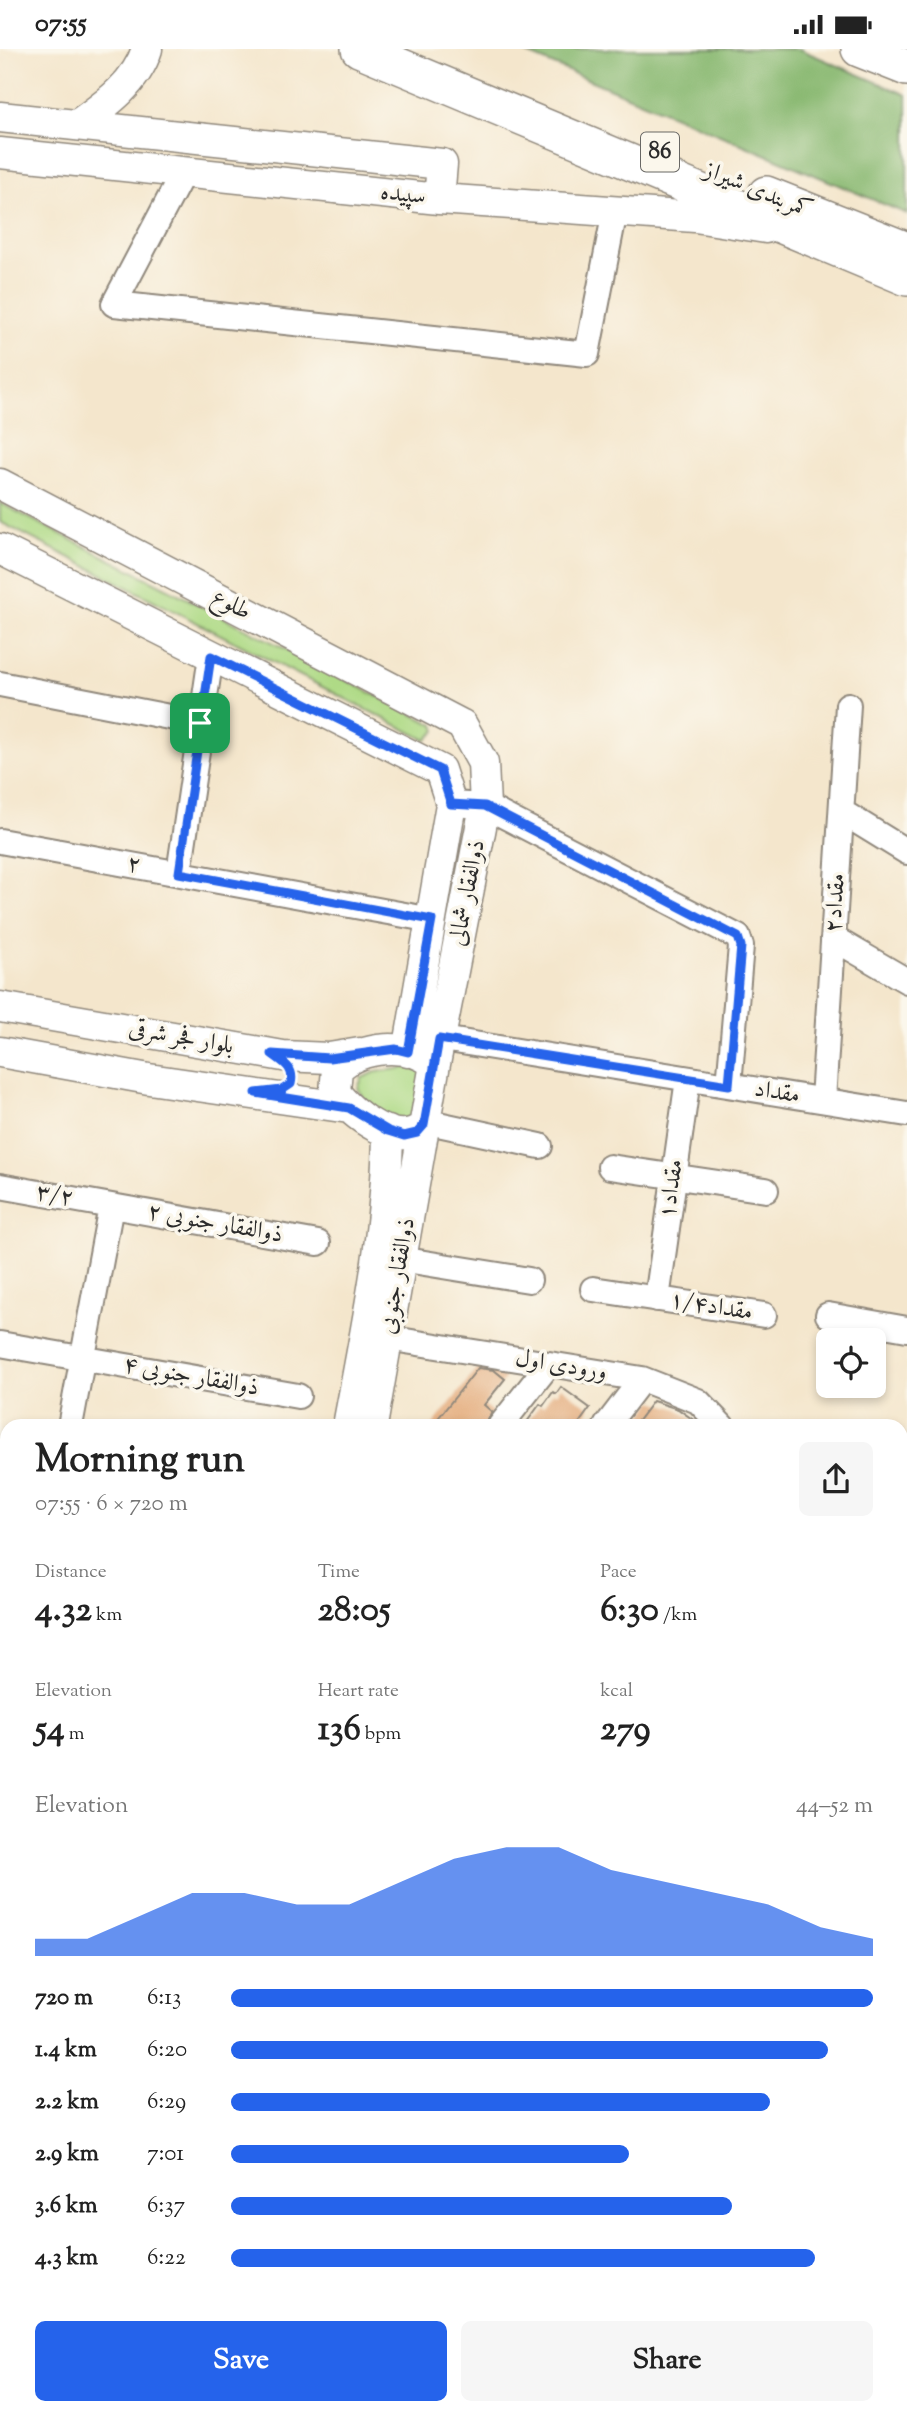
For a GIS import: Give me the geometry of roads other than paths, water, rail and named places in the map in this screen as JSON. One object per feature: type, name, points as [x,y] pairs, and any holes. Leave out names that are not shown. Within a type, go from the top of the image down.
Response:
[{"type":"highway","points":[[359,49],[907,278]]},
{"type":"highway","name":"کمربندی شیراز","points":[[416,49],[510,93],[907,250]]},
{"type":"highway","points":[[859,49],[907,68]]},
{"type":"main road","points":[[77,125],[116,97],[143,62],[146,49]]},
{"type":"main road","name":"سپیده","points":[[0,117],[442,164],[439,199]]},
{"type":"main road","name":"سپیده","points":[[0,153],[439,199],[615,211],[747,224],[806,236]]},
{"type":"main road","name":"طلوع","points":[[0,484],[462,725]]},
{"type":"main road","points":[[0,549],[440,770],[462,725]]},
{"type":"main road","name":"ذوالفقار شمالی","points":[[423,1047],[485,806],[482,763],[462,725]]},
{"type":"main road","name":"ذوالفقار شمالی","points":[[423,1047],[432,920],[451,804],[440,770]]},
{"type":"main road","name":"بلوار فجر شرقی","points":[[0,1006],[272,1054],[329,1058],[423,1047]]},
{"type":"main road","name":"ذوالفقار جنوبی","points":[[350,1419],[424,1123],[423,1047]]},
{"type":"main road","name":"بلوار فجر شرقی","points":[[0,1052],[149,1079],[349,1108]]},
{"type":"main road","points":[[363,1052],[337,1069],[335,1092],[349,1108],[388,1131],[404,1136],[417,1133],[424,1123]]},
{"type":"main road","points":[[256,1093],[282,1090],[291,1084],[293,1075],[288,1065],[272,1054]]},
{"type":"main road","points":[[388,1131],[388,1264]]},
{"type":"main road","name":"ذوالفقار جنوبی","points":[[373,1419],[387,1338],[388,1264]]},
{"type":"street","points":[[184,171],[114,304],[587,354],[615,211]]},
{"type":"street","points":[[179,873],[211,656]]},
{"type":"street","points":[[0,684],[200,723]]},
{"type":"street","name":"مقداد۲","points":[[823,1100],[848,705]]},
{"type":"street","points":[[451,804],[485,806],[738,937],[741,946],[729,1085]]},
{"type":"street","points":[[842,812],[907,852]]},
{"type":"street","name":"۲","points":[[0,841],[432,920]]},
{"type":"street","points":[[834,938],[907,981]]},
{"type":"street","name":"مقداد","points":[[423,1047],[688,1079],[907,1114]]},
{"type":"street","name":"مقداد۱","points":[[657,1299],[688,1079]]},
{"type":"street","points":[[424,1123],[540,1146]]},
{"type":"street","points":[[610,1167],[766,1190]]},
{"type":"street","name":"۳/۲","points":[[0,1187],[111,1206]]},
{"type":"street","points":[[71,1419],[111,1206]]},
{"type":"street","name":"۲ ذوالفقار جنوبی","points":[[111,1206],[318,1243]]},
{"type":"street","points":[[388,1264],[529,1280]]},
{"type":"street","name":"مقداد۱/۴","points":[[593,1289],[764,1315]]},
{"type":"street","points":[[828,1315],[907,1329]]},
{"type":"street","name":"ورودی اول","points":[[387,1338],[642,1379],[698,1401],[714,1419]]},
{"type":"street","name":"۴ ذوالفقار جنوبی","points":[[0,1344],[298,1396]]},
{"type":"street","points":[[506,1419],[549,1364]]},
{"type":"street","points":[[611,1419],[642,1379]]}]
